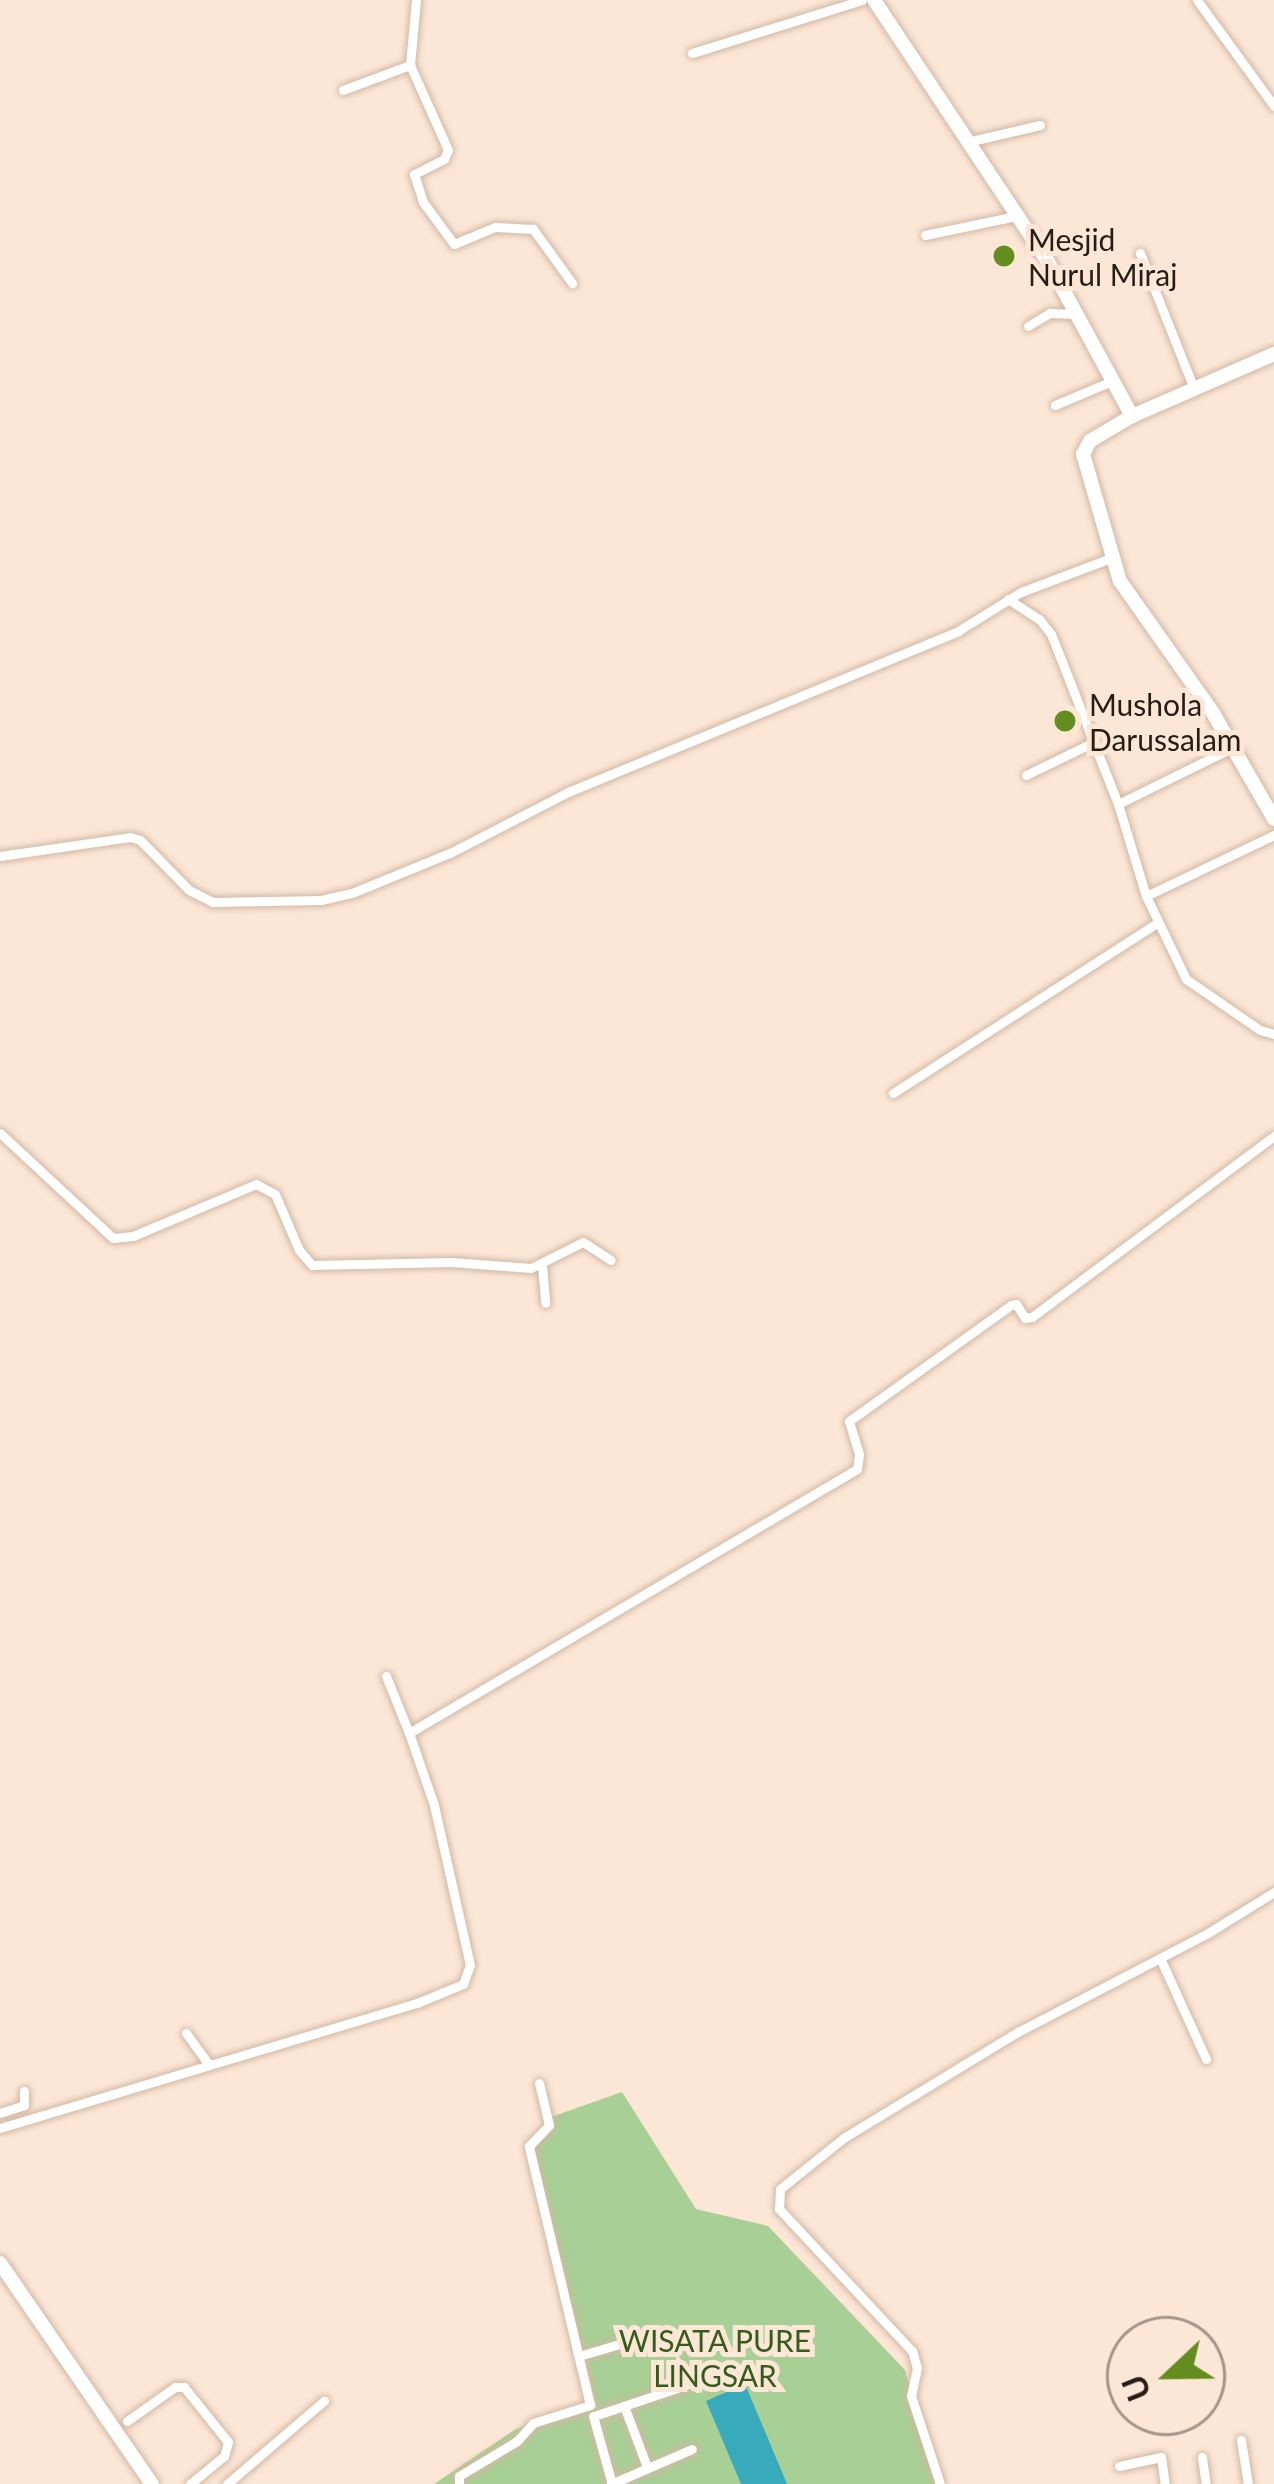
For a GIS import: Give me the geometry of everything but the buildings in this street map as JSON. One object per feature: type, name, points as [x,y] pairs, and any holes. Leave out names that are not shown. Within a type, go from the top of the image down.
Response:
[{"type":"street","points":[[416,0],[410,65],[448,150],[413,179],[442,235],[454,244],[496,227],[533,229],[572,283]]},
{"type":"street","points":[[692,53],[862,0]]},
{"type":"street","points":[[874,0],[1016,216],[1132,416]]},
{"type":"street","points":[[1197,0],[1274,106]]},
{"type":"street","points":[[343,90],[410,65]]},
{"type":"street","points":[[967,142],[1040,125]]},
{"type":"street","points":[[925,235],[1016,216]]},
{"type":"street","points":[[1140,253],[1194,389]]},
{"type":"street","points":[[1028,326],[1050,313],[1076,314]]},
{"type":"street","points":[[1274,354],[1132,416],[1090,441],[1083,454],[1111,558],[1124,587],[1234,747],[1274,819]]},
{"type":"street","points":[[1055,405],[1112,381]]},
{"type":"street","points":[[0,856],[130,837],[140,840],[189,890],[213,902],[321,900],[352,893],[452,852],[568,792],[958,632],[1008,599],[1111,558]]},
{"type":"street","points":[[1008,599],[1047,627],[1118,804],[1146,896],[1192,986],[1260,1030],[1274,1033]]},
{"type":"street","points":[[1026,775],[1092,743]]},
{"type":"street","points":[[1118,804],[1234,747]]},
{"type":"street","points":[[1146,896],[1274,835]]},
{"type":"street","points":[[893,1094],[1157,923]]},
{"type":"street","points":[[0,1133],[113,1238],[133,1236],[256,1184],[275,1194],[299,1250],[312,1265],[542,1265],[584,1242],[611,1260]]},
{"type":"street","points":[[409,1733],[857,1469],[860,1459],[849,1421],[1011,1305],[1016,1304],[1024,1318],[1032,1317],[1274,1136]]},
{"type":"street","points":[[542,1265],[545,1303]]},
{"type":"street","points":[[0,2128],[418,2003],[456,1988],[470,1975],[434,1805],[386,1676]]},
{"type":"street","points":[[940,2484],[911,2390],[916,2374],[912,2351],[779,2209],[780,2189],[844,2137],[1018,2032],[1274,1892]]},
{"type":"street","points":[[1160,1958],[1206,2059]]},
{"type":"street","points":[[186,2033],[208,2063]]},
{"type":"street","points":[[539,2083],[549,2125],[529,2146],[612,2484],[692,2449]]},
{"type":"street","points":[[0,2114],[24,2104],[24,2091]]},
{"type":"street","points":[[0,2263],[152,2484]]},
{"type":"street","points":[[579,2356],[656,2332]]},
{"type":"street","points":[[459,2484],[459,2476],[517,2441],[535,2422],[624,2406],[686,2385]]},
{"type":"street","points":[[127,2421],[175,2387],[184,2386],[228,2442],[224,2456],[190,2484]]},
{"type":"street","points":[[227,2484],[325,2402]]},
{"type":"street","points":[[624,2406],[647,2467]]},
{"type":"street","points":[[1241,2440],[1248,2484]]},
{"type":"street","points":[[1202,2456],[1206,2484]]},
{"type":"street","points":[[1120,2466],[1161,2457],[1165,2484]]},
{"type":"green space","name":"WISATA PURE LINGSAR","points":[[622,2092],[696,2209],[768,2226],[905,2370],[938,2484],[434,2484],[516,2429],[597,2408],[533,2152],[551,2117]]},
{"type":"water","points":[[745,2384],[787,2484],[741,2484],[706,2401]]},
{"type":"place","name":"Mesjid Nurul Miraj","points":[[1004,256]]},
{"type":"place","name":"Mushola Darussalam","points":[[1065,721]]}]
